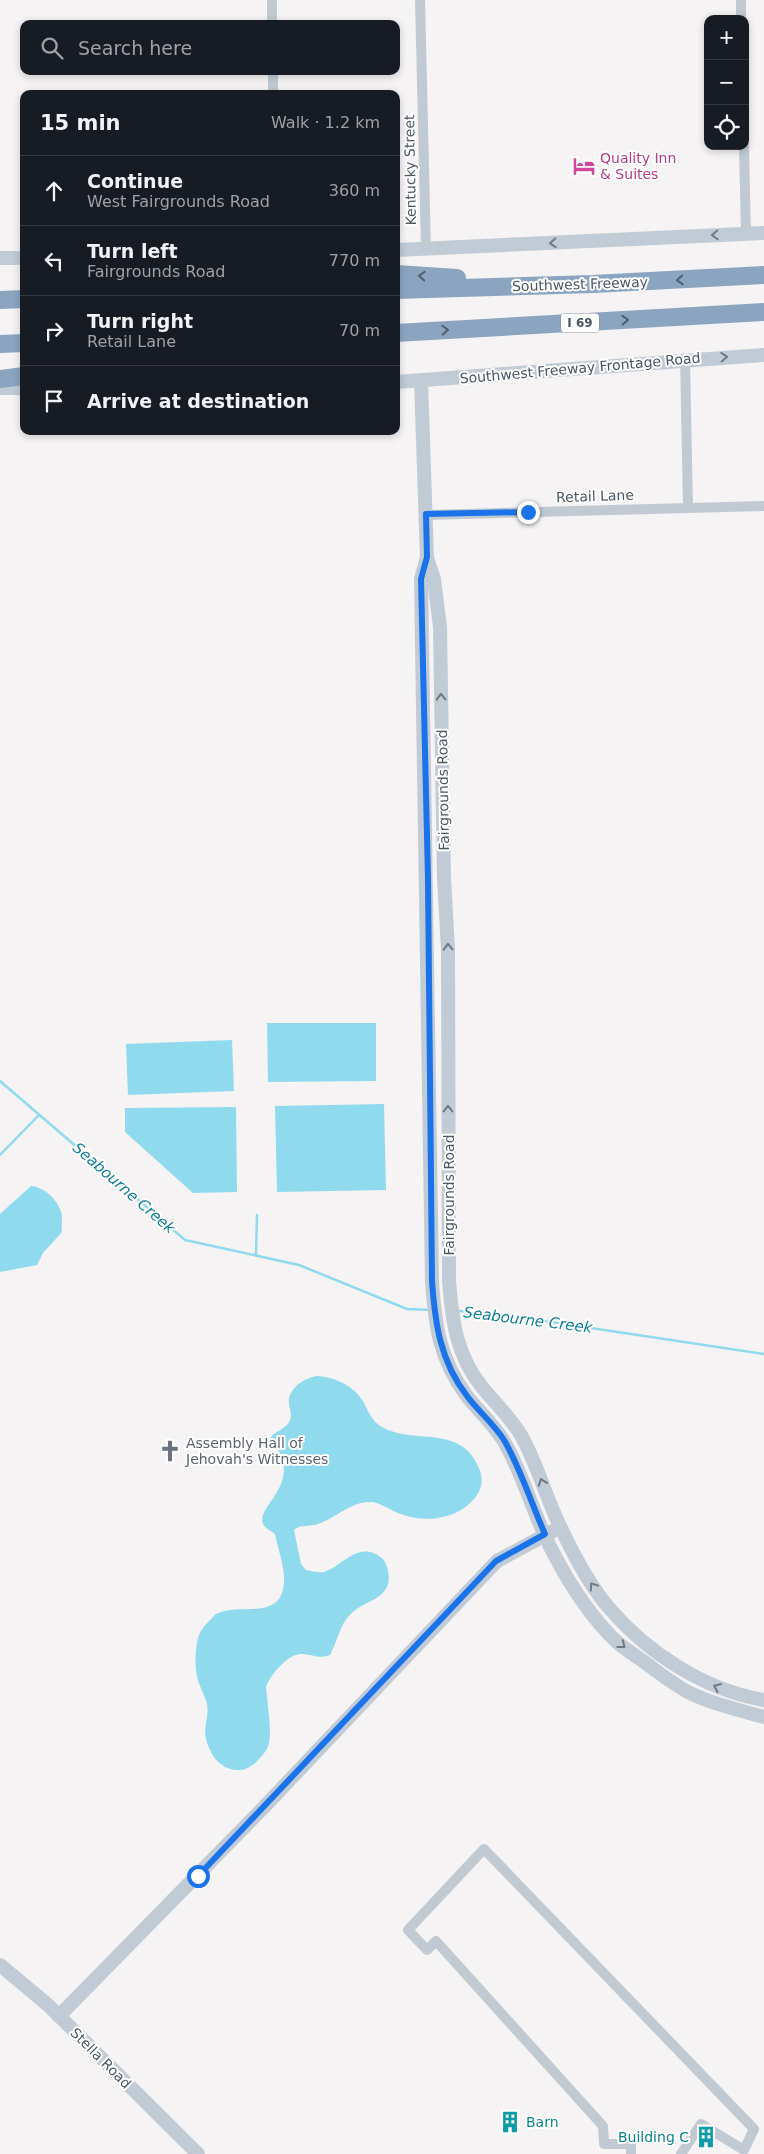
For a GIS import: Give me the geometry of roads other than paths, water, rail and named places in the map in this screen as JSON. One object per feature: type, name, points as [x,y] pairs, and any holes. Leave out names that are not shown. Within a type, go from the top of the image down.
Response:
[{"type":"highway","points":[[400,274],[593,284]]},
{"type":"highway","name":"Southwest Freeway","points":[[400,290],[593,284],[764,275]]},
{"type":"highway","points":[[0,300],[20,299]]},
{"type":"highway","name":"I 69","points":[[400,333],[764,312]]},
{"type":"highway","points":[[0,344],[20,343]]},
{"type":"highway","points":[[0,379],[20,376]]},
{"type":"street","points":[[272,0],[272,20]]},
{"type":"street","name":"Kentucky Street","points":[[420,0],[426,249]]},
{"type":"street","points":[[741,0],[741,15]]},
{"type":"street","points":[[273,75],[273,90]]},
{"type":"street","points":[[744,150],[746,234]]},
{"type":"street","points":[[400,250],[764,233]]},
{"type":"street","points":[[0,258],[20,258]]},
{"type":"street","name":"Southwest Freeway Frontage Road","points":[[400,382],[764,354]]},
{"type":"street","points":[[685,359],[688,507]]},
{"type":"street","name":"Fairgrounds Road","points":[[421,381],[427,557],[434,579],[440,627],[444,878],[448,949],[449,1280],[451,1313],[457,1340],[465,1362],[480,1385],[517,1428],[536,1467],[560,1528],[596,1591],[627,1627],[660,1654],[717,1687],[742,1696],[764,1700]]},
{"type":"street","points":[[0,388],[20,388]]},
{"type":"street","name":"Retail Lane","points":[[426,514],[764,506]]},
{"type":"street","name":"Fairgrounds Road","points":[[427,557],[421,579],[428,879],[432,1281],[434,1316],[440,1345],[450,1371],[467,1396],[502,1438],[512,1455],[554,1556],[594,1617],[617,1642],[668,1680],[689,1692],[730,1708],[764,1717]]},
{"type":"street","points":[[59,2016],[272,1799],[496,1561],[545,1534],[560,1528]]},
{"type":"street","points":[[631,2154],[631,2144],[604,2144],[603,2126],[436,1941],[427,1950],[408,1930],[484,1849],[754,2129],[744,2150],[701,2124],[681,2154]]},
{"type":"street","name":"Stella Road","points":[[0,1965],[59,2016],[198,2154]]},
{"type":"water","points":[[267,1023],[376,1023],[376,1081],[268,1082]]},
{"type":"water","points":[[232,1040],[234,1091],[128,1095],[126,1044]]},
{"type":"water","points":[[384,1104],[386,1190],[277,1192],[275,1106]]},
{"type":"water","points":[[236,1107],[237,1192],[193,1193],[125,1132],[125,1108]]},
{"type":"water","points":[[31,1186],[45,1191],[59,1207],[62,1214],[62,1232],[43,1253],[37,1265],[0,1272],[0,1214]]},
{"type":"water","points":[[317,1376],[337,1380],[350,1387],[360,1397],[373,1419],[382,1427],[408,1435],[448,1440],[460,1445],[470,1453],[478,1466],[481,1473],[481,1485],[479,1492],[470,1503],[461,1510],[441,1518],[430,1519],[408,1516],[370,1502],[350,1507],[318,1524],[299,1527],[294,1530],[301,1564],[306,1570],[324,1572],[360,1552],[373,1553],[384,1560],[389,1578],[388,1584],[382,1593],[349,1616],[342,1626],[330,1655],[320,1657],[298,1654],[281,1665],[266,1687],[270,1731],[268,1747],[252,1765],[245,1769],[231,1769],[218,1762],[206,1741],[205,1730],[208,1710],[197,1678],[196,1655],[198,1638],[204,1627],[216,1614],[225,1611],[267,1607],[275,1603],[281,1595],[284,1583],[283,1571],[275,1534],[263,1524],[266,1509],[278,1491],[284,1468],[280,1454],[270,1438],[289,1423],[291,1412],[289,1399],[297,1385]]},
{"type":"waterway","name":"Seabourne Creek","points":[[0,1081],[185,1240],[299,1265],[407,1309],[431,1310]]},
{"type":"waterway","points":[[0,1155],[39,1115]]},
{"type":"waterway","points":[[256,1255],[257,1215]]},
{"type":"waterway","name":"Seabourne Creek","points":[[457,1311],[485,1312],[764,1354]]},
{"type":"place","name":"Quality Inn & Suites","points":[[584,166]]},
{"type":"place","name":"Assembly Hall of Jehovah's Witnesses","points":[[170,1451]]},
{"type":"place","name":"Barn","points":[[510,2122]]},
{"type":"place","name":"Building C","points":[[706,2137]]}]
